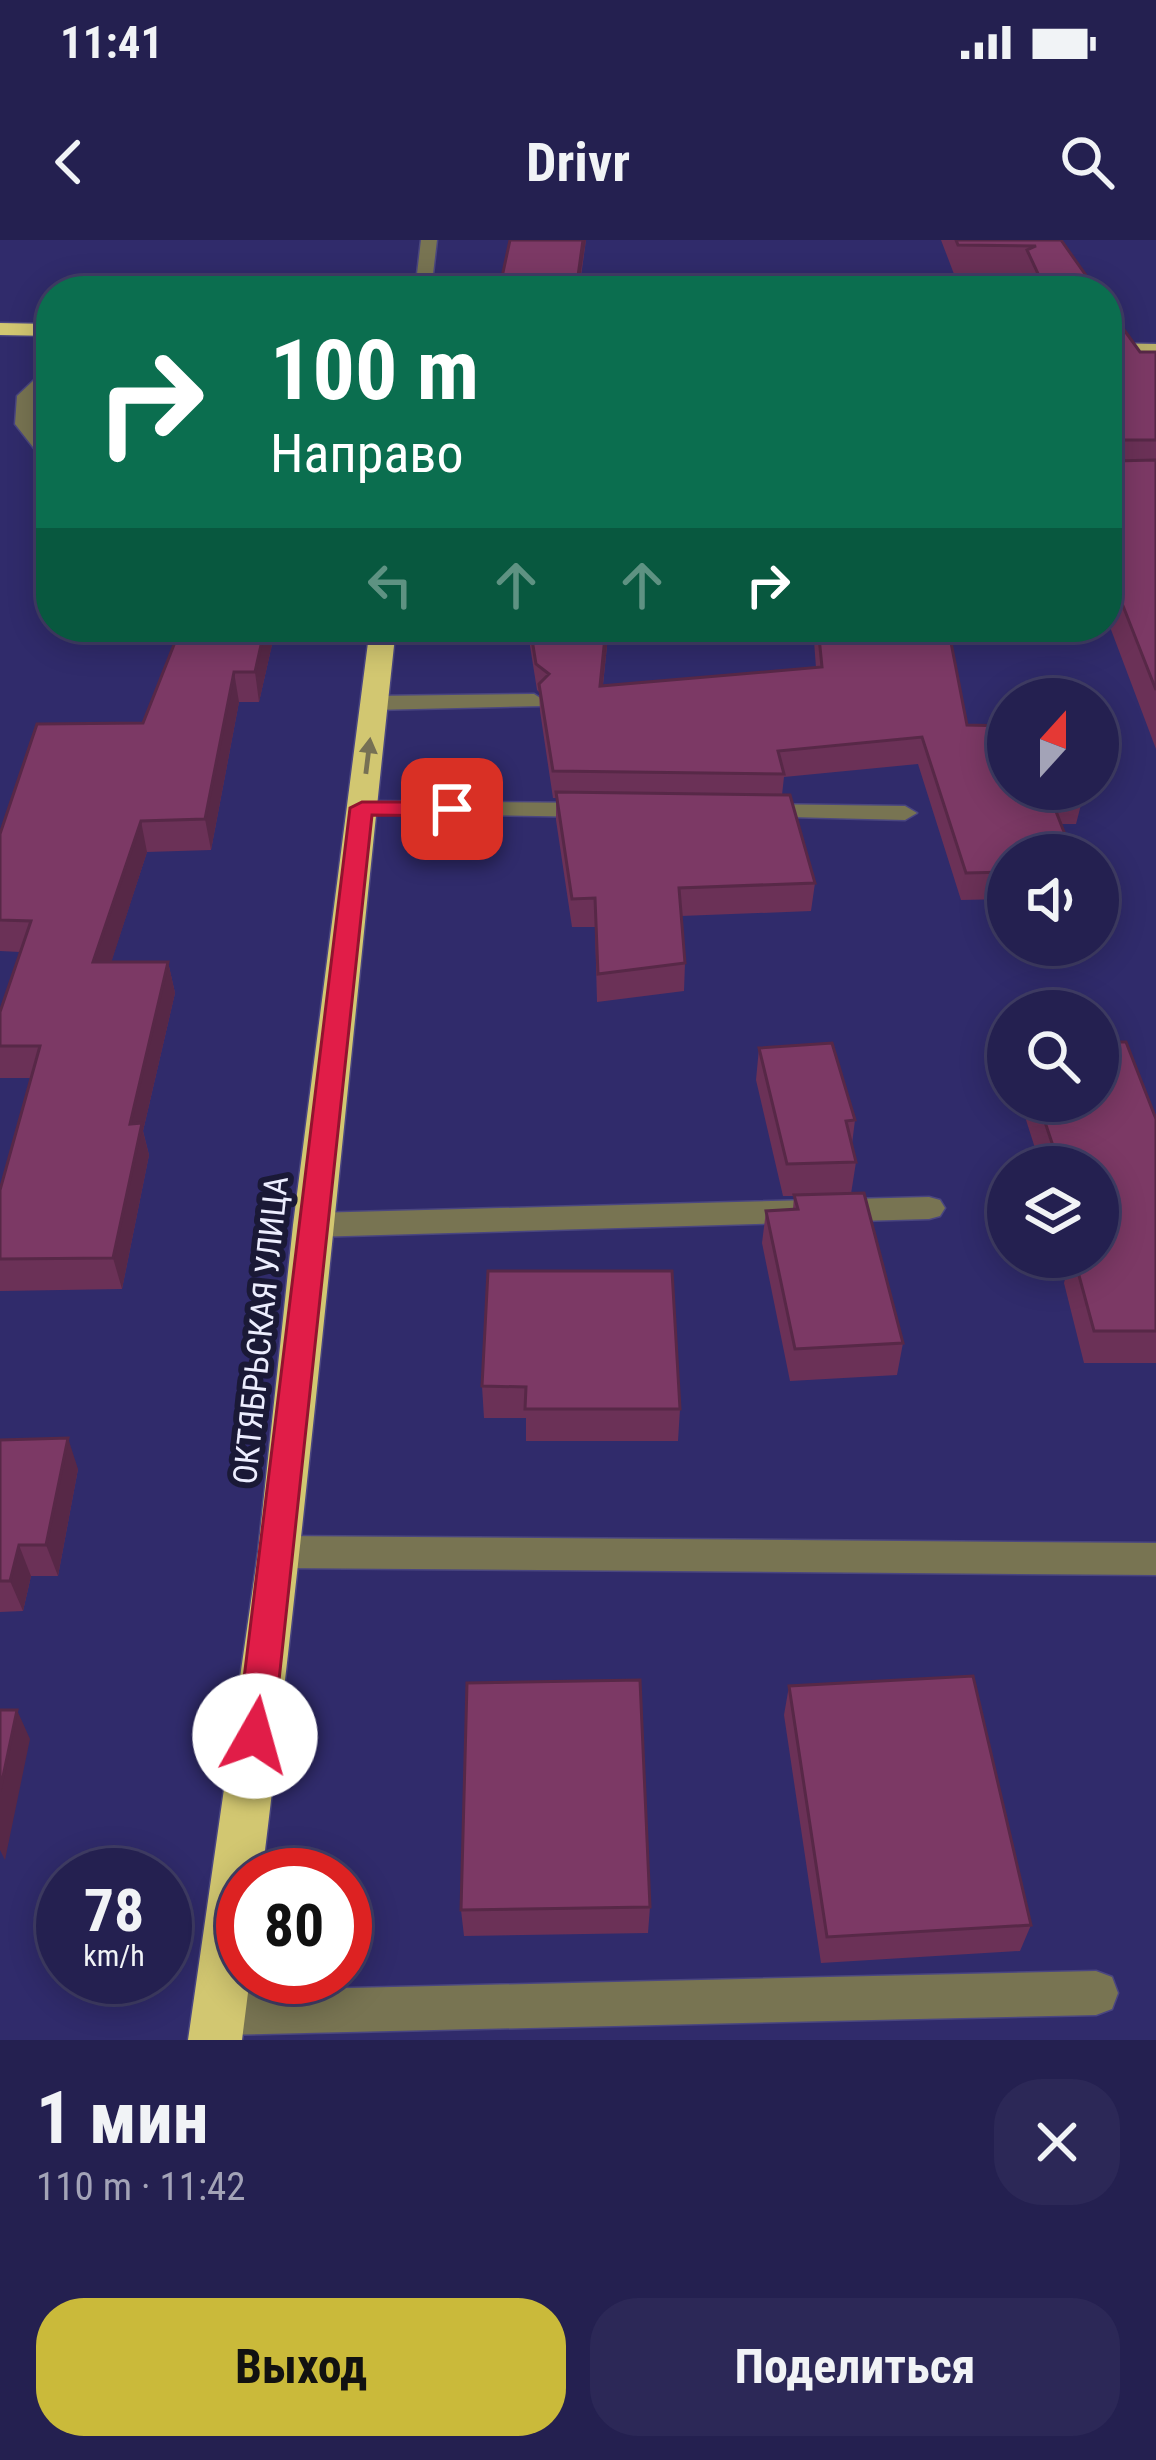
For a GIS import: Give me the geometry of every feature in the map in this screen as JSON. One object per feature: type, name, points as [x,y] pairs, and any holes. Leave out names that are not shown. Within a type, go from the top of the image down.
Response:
[{"type":"highway","points":[[0,329],[36,330]]},
{"type":"highway","name":"ОКТЯБРЬСКАЯ УЛИЦА","points":[[217,2026],[280,1552],[312,1225],[381,642]]},
{"type":"main road","points":[[1122,348],[1156,349]]},
{"type":"street","points":[[425,276],[429,240]]},
{"type":"street","points":[[36,385],[26,396],[24,424],[36,438]]},
{"type":"street","points":[[374,703],[534,701]]},
{"type":"street","points":[[362,808],[621,810]]},
{"type":"street","points":[[740,811],[905,813]]},
{"type":"street","points":[[312,1225],[929,1208]]},
{"type":"street","points":[[280,1552],[1156,1559]]},
{"type":"street","points":[[217,2026],[1096,1993]]},
{"type":"building","points":[[510,240],[583,240],[578,276],[502,276]]},
{"type":"building","points":[[956,240],[1061,240],[1086,276],[1039,276],[1027,250],[1036,246],[958,245]]},
{"type":"building","points":[[1122,327],[1140,352],[1156,352],[1156,440],[1122,440]]},
{"type":"building","points":[[1156,460],[1156,690],[1122,603],[1122,461]]},
{"type":"building","points":[[175,642],[262,642],[255,672],[234,672],[205,819],[141,821],[93,962],[168,962],[130,1124],[142,1123],[113,1258],[0,1259],[0,1190],[40,1046],[0,1046],[0,1012],[31,921],[0,920],[0,834],[37,724],[143,723]]},
{"type":"building","points":[[532,642],[604,642],[600,686],[822,667],[820,642],[951,642],[967,725],[987,725],[987,810],[1055,810],[1065,834],[987,834],[987,872],[966,873],[922,737],[778,751],[784,774],[553,771],[539,684],[549,674],[536,664]]},
{"type":"building","points":[[556,792],[790,795],[815,883],[679,888],[685,963],[598,974],[595,898],[572,899]]},
{"type":"building","points":[[1119,1042],[1126,1042],[1156,1119],[1156,1331],[1094,1331],[1080,1278],[1119,1278],[1119,1146],[1053,1146],[1045,1122],[1119,1122]]},
{"type":"building","points":[[832,1043],[855,1120],[846,1121],[856,1162],[787,1164],[759,1048]]},
{"type":"building","points":[[864,1193],[903,1343],[795,1349],[766,1211],[798,1209],[794,1195]]},
{"type":"building","points":[[488,1271],[672,1271],[680,1409],[525,1409],[526,1387],[482,1386]]},
{"type":"building","points":[[68,1438],[46,1545],[19,1545],[10,1581],[0,1581],[0,1440]]},
{"type":"building","points":[[973,1676],[1031,1925],[827,1937],[789,1686]]},
{"type":"building","points":[[640,1680],[650,1907],[461,1910],[467,1683]]},
{"type":"building","points":[[0,1710],[17,1710],[0,1791]]},
{"type":"route","points":[[255,1736],[280,1552],[312,1225],[362,808],[452,809]]}]
